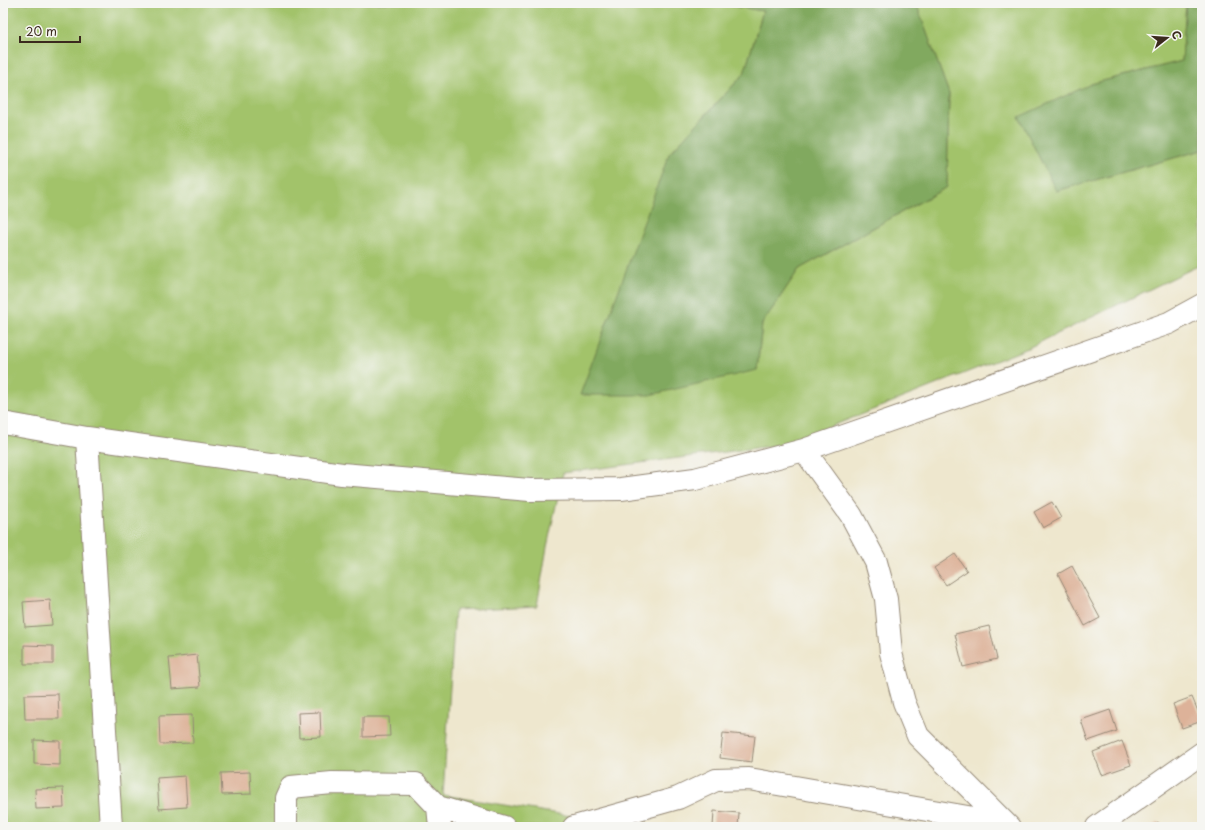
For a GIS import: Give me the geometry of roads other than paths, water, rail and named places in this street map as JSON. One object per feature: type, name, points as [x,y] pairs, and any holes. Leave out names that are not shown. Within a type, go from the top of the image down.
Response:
[{"type":"street","points":[[3,423],[87,438],[342,474],[530,490],[621,489],[695,479],[804,450],[1170,323],[1202,305]]},
{"type":"street","points":[[87,438],[111,827]]},
{"type":"street","points":[[804,450],[851,515],[876,562],[886,599],[891,653],[904,702],[918,736],[1009,827]]},
{"type":"street","points":[[1097,827],[1202,752]]},
{"type":"street","points":[[574,827],[678,798],[716,780],[742,779],[985,820],[1000,827]]},
{"type":"street","points":[[286,827],[286,798],[291,787],[332,783],[416,784],[439,817],[504,827]]}]
